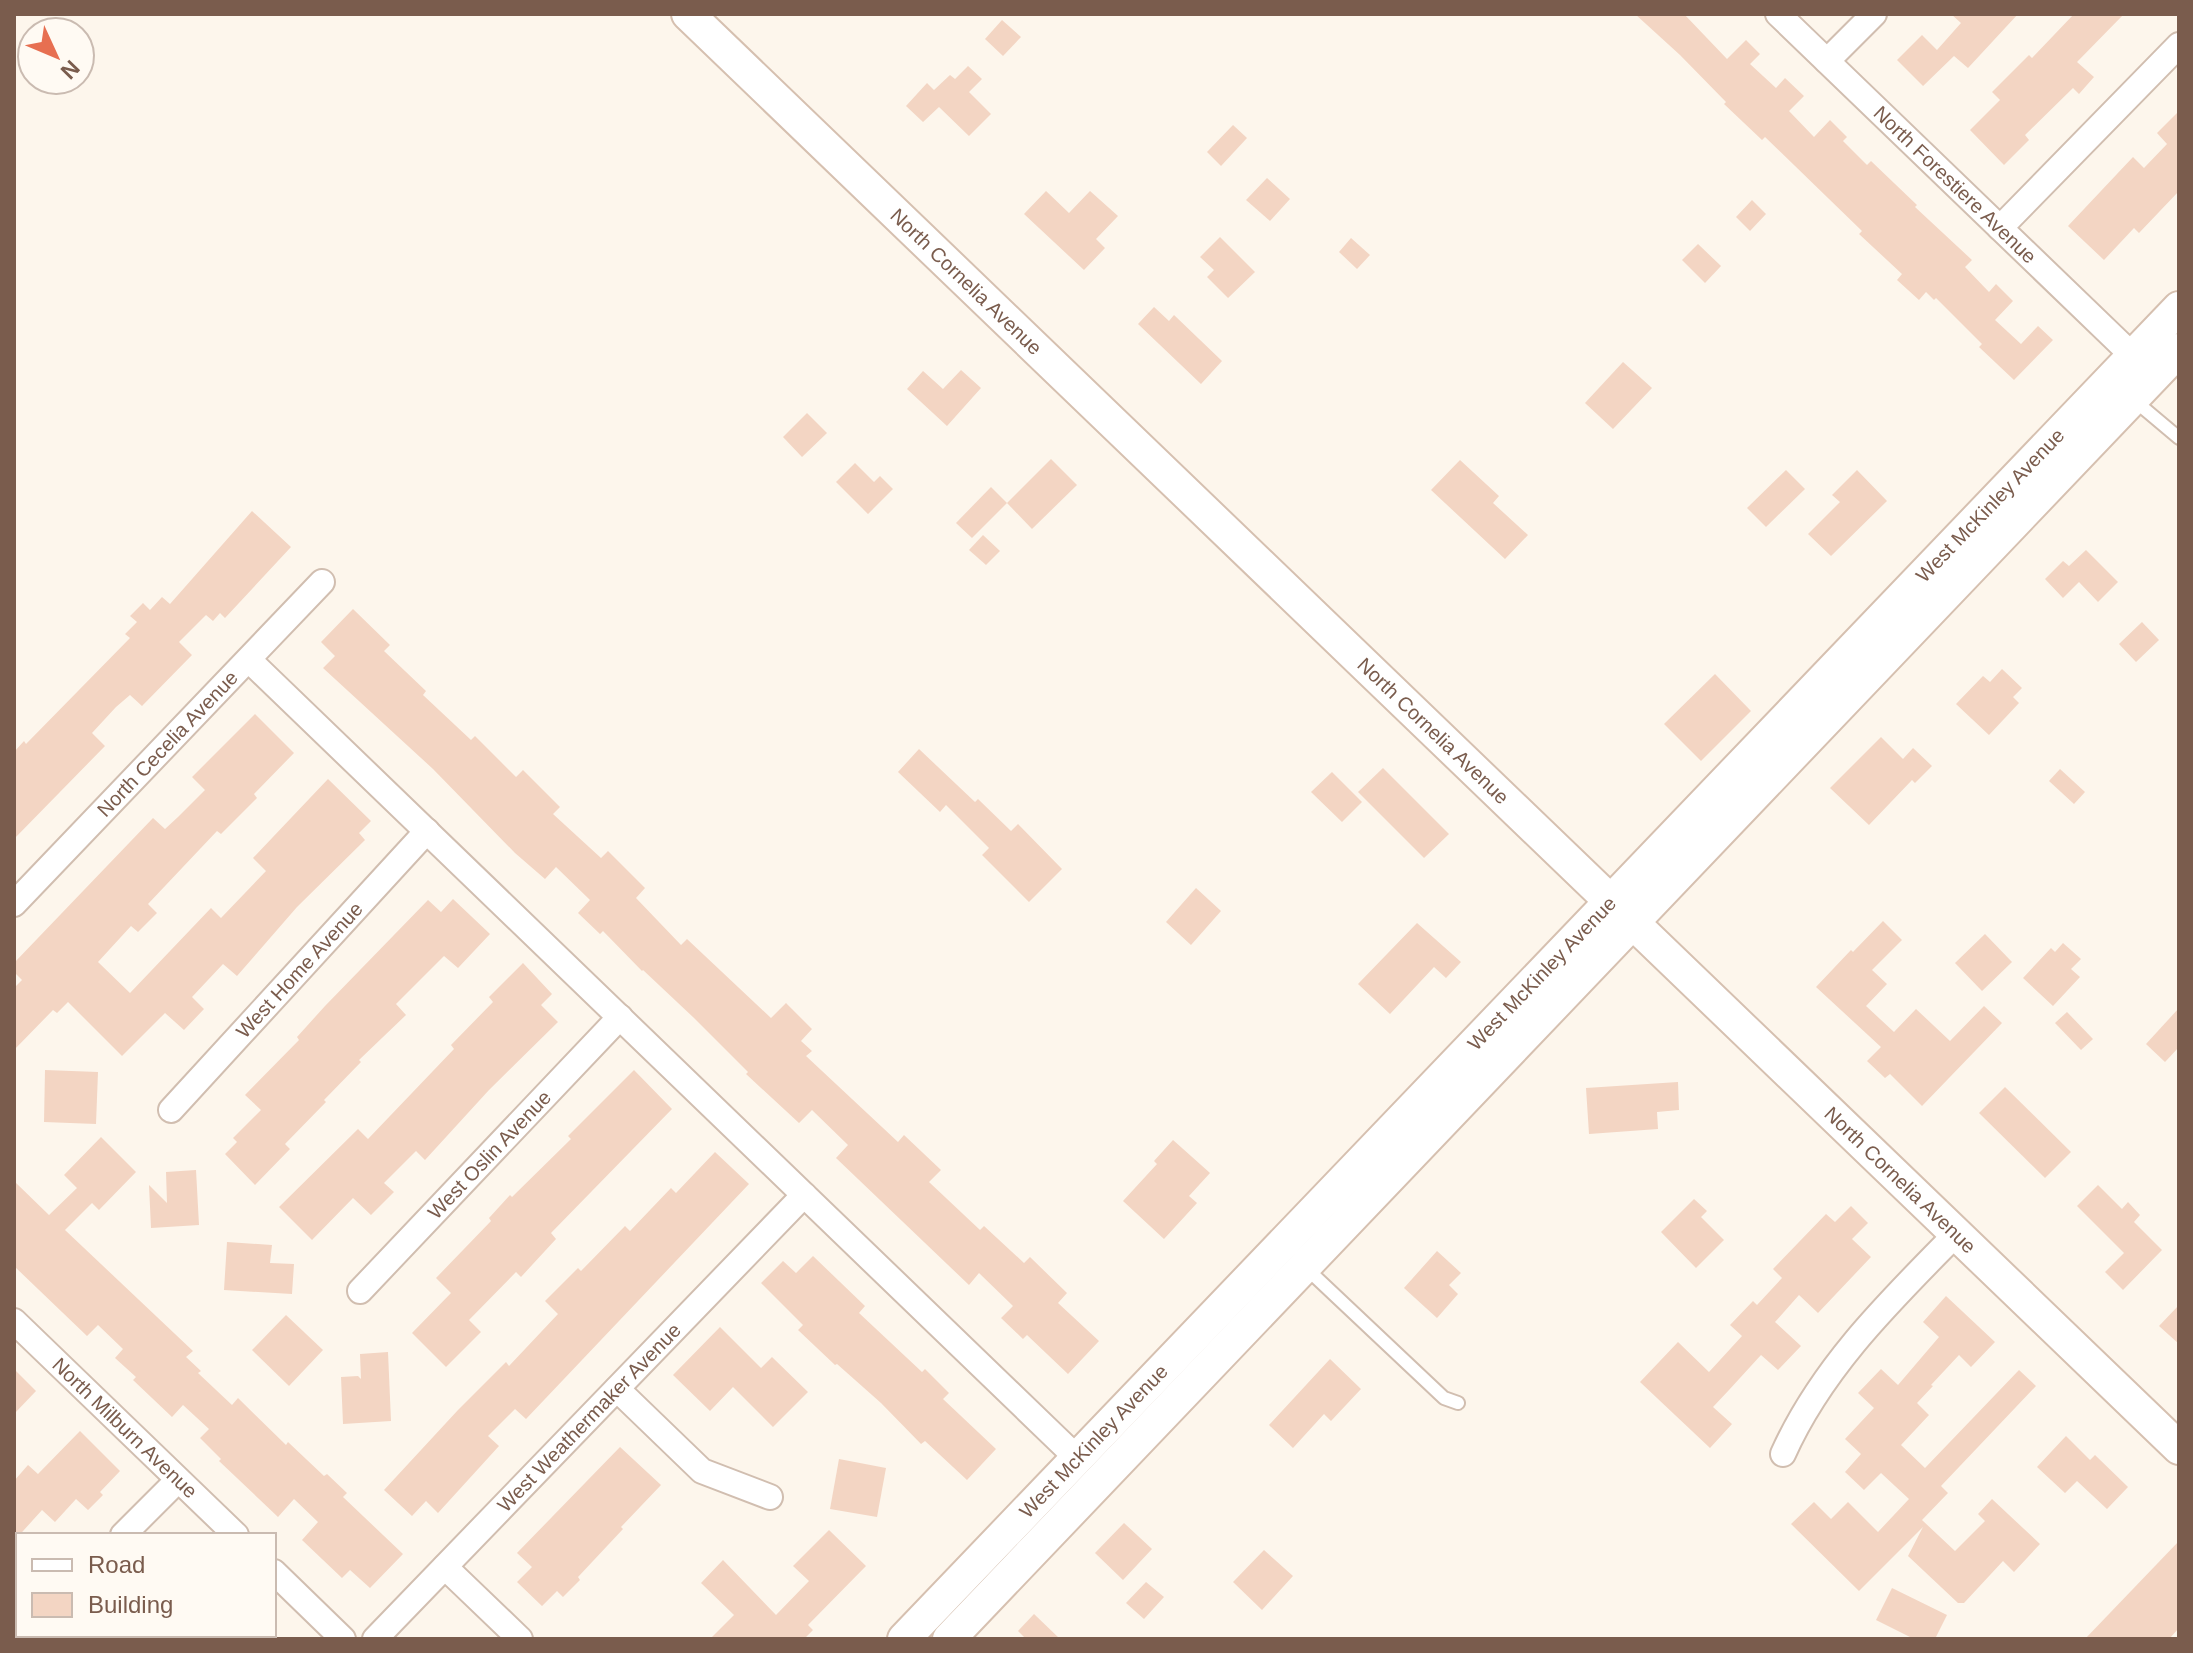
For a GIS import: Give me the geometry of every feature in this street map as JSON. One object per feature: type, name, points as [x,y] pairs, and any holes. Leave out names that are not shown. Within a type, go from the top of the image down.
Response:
[{"type":"main road","name":"North Cornelia Avenue","points":[[699,21],[2179,1448]]},
{"type":"main road","name":"West McKinley Avenue","points":[[949,1639],[1303,1266],[1622,912],[2179,308]]},
{"type":"main road","name":"West McKinley Avenue","points":[[904,1639],[1077,1458],[2179,350]]},
{"type":"street","name":"North Forestiere Avenue","points":[[1778,14],[2133,356]]},
{"type":"street","points":[[1827,61],[1874,14]]},
{"type":"street","points":[[2000,228],[2179,45]]},
{"type":"street","name":"North Cecelia Avenue","points":[[14,904],[322,582]]},
{"type":"street","points":[[249,660],[1077,1458]]},
{"type":"street","name":"West Home Avenue","points":[[171,1110],[427,831]]},
{"type":"street","name":"West Oslin Avenue","points":[[360,1291],[620,1017]]},
{"type":"street","name":"West Weathermaker Avenue","points":[[375,1639],[804,1195]]},
{"type":"street","points":[[1783,1454],[1817,1390],[1856,1340],[1956,1234]]},
{"type":"street","name":"North Milburn Avenue","points":[[14,1321],[234,1533]]},
{"type":"street","points":[[617,1389],[702,1471],[770,1497]]},
{"type":"street","points":[[125,1533],[178,1480]]},
{"type":"street","points":[[445,1567],[520,1639]]},
{"type":"street","points":[[276,1574],[343,1639]]},
{"type":"lane","points":[[2132,399],[2179,438]]},
{"type":"lane","points":[[1303,1266],[1444,1398],[1458,1403]]},
{"type":"building","points":[[1635,14],[1684,14],[1727,59],[1746,40],[1760,54],[1750,64],[1776,88],[1785,78],[1804,96],[1789,111],[1814,137],[1830,120],[1847,137],[1843,141],[1867,165],[1871,161],[1972,260],[1965,267],[1989,292],[1996,284],[2013,301],[1995,320],[2021,344],[2038,326],[2053,340],[2014,380],[1979,347],[1982,344],[1936,298],[1934,300],[1926,292],[1919,300],[1897,280],[1902,274],[1859,234],[1862,231],[1765,137],[1762,140],[1724,104],[1726,102],[1680,55]]},
{"type":"building","points":[[1951,14],[2018,14],[1968,68],[1954,56],[1923,86],[1897,60],[1922,35],[1937,50],[1961,23]]},
{"type":"building","points":[[2074,14],[2124,14],[2077,62],[2094,77],[2079,94],[2073,88],[2025,135],[2029,140],[2004,165],[1970,130],[2000,100],[1992,92],[2029,55],[2032,58]]},
{"type":"building","points":[[1002,20],[1021,37],[1003,56],[985,39]]},
{"type":"building","points":[[968,66],[982,79],[969,92],[991,114],[969,136],[939,107],[923,122],[906,106],[927,83],[934,90],[950,75],[955,79]]},
{"type":"building","points":[[2179,111],[2179,191],[2139,233],[2134,228],[2104,260],[2068,226],[2133,157],[2144,168],[2167,144],[2157,133]]},
{"type":"building","points":[[1233,125],[1247,138],[1221,166],[1207,152]]},
{"type":"building","points":[[1267,178],[1290,199],[1270,221],[1246,200]]},
{"type":"building","points":[[1046,191],[1069,213],[1090,191],[1118,216],[1096,239],[1105,248],[1084,270],[1024,214]]},
{"type":"building","points":[[1752,200],[1766,214],[1750,231],[1736,217]]},
{"type":"building","points":[[1220,237],[1255,272],[1228,298],[1207,277],[1214,270],[1200,257]]},
{"type":"building","points":[[1351,238],[1370,255],[1357,269],[1339,252]]},
{"type":"building","points":[[1698,244],[1721,266],[1705,283],[1682,260]]},
{"type":"building","points":[[1154,307],[1169,321],[1174,315],[1222,361],[1201,384],[1138,324]]},
{"type":"building","points":[[1623,362],[1652,388],[1613,429],[1585,403]]},
{"type":"building","points":[[961,370],[981,388],[947,426],[907,389],[923,371],[943,389]]},
{"type":"building","points":[[807,413],[827,433],[802,457],[783,437]]},
{"type":"building","points":[[1051,459],[1077,485],[1032,529],[1007,503]]},
{"type":"building","points":[[1460,460],[1499,496],[1493,503],[1528,535],[1505,559],[1431,490]]},
{"type":"building","points":[[855,463],[874,482],[880,476],[893,489],[868,514],[836,482]]},
{"type":"building","points":[[1786,470],[1805,489],[1766,527],[1747,508]]},
{"type":"building","points":[[1857,470],[1887,501],[1831,556],[1808,534],[1840,502],[1832,495]]},
{"type":"building","points":[[991,487],[1007,503],[972,538],[956,523]]},
{"type":"building","points":[[252,511],[291,547],[225,618],[220,613],[213,621],[206,615],[179,642],[192,655],[142,706],[130,695],[116,707],[92,733],[105,746],[14,839],[14,752],[24,741],[26,744],[130,638],[125,634],[137,622],[130,616],[143,603],[150,610],[162,597],[170,604]]},
{"type":"building","points":[[983,535],[1000,551],[986,565],[969,550]]},
{"type":"building","points":[[2086,550],[2118,582],[2098,602],[2079,582],[2063,598],[2045,579],[2063,561],[2069,566]]},
{"type":"building","points":[[353,609],[390,645],[384,651],[426,691],[423,695],[471,740],[475,736],[516,777],[523,770],[560,807],[553,814],[601,858],[608,851],[645,888],[636,898],[681,945],[687,939],[771,1018],[786,1003],[812,1029],[801,1041],[812,1051],[806,1056],[898,1142],[904,1135],[941,1170],[929,1182],[980,1230],[984,1226],[1024,1263],[1030,1257],[1067,1293],[1058,1303],[1099,1341],[1068,1374],[1027,1335],[1023,1339],[1001,1318],[1013,1306],[979,1273],[969,1285],[836,1158],[848,1145],[812,1110],[799,1123],[603,931],[600,934],[578,913],[590,900],[556,867],[545,879],[515,853],[433,769],[323,668],[335,656],[321,642]]},
{"type":"building","points":[[2142,622],[2159,640],[2136,662],[2119,644]]},
{"type":"building","points":[[2002,669],[2022,688],[2013,697],[2019,703],[1989,735],[1956,704],[1983,676],[1990,682]]},
{"type":"building","points":[[1715,674],[1751,711],[1701,761],[1664,724]]},
{"type":"building","points":[[255,714],[294,753],[254,794],[257,798],[221,834],[217,831],[148,904],[157,913],[138,932],[131,926],[98,962],[130,993],[211,908],[221,918],[266,871],[253,858],[328,779],[371,821],[359,833],[365,840],[297,907],[237,976],[223,964],[192,997],[204,1009],[184,1030],[165,1013],[122,1056],[68,1002],[57,1013],[53,1010],[14,1050],[14,988],[22,980],[14,972],[14,963],[153,818],[165,829],[205,790],[192,777]]},
{"type":"building","points":[[1881,737],[1903,759],[1913,748],[1932,766],[1915,783],[1912,780],[1869,825],[1830,788]]},
{"type":"building","points":[[919,749],[1011,831],[1018,824],[1062,869],[1029,902],[982,855],[989,848],[946,805],[940,812],[898,772]]},
{"type":"building","points":[[1383,768],[1449,834],[1424,858],[1358,792]]},
{"type":"building","points":[[2060,769],[2085,792],[2074,804],[2049,781]]},
{"type":"building","points":[[1332,772],[1362,802],[1342,822],[1311,792]]},
{"type":"building","points":[[1196,888],[1221,911],[1191,945],[1166,922]]},
{"type":"building","points":[[453,899],[490,934],[458,968],[444,956],[396,1004],[406,1015],[359,1060],[361,1062],[324,1100],[326,1102],[285,1144],[290,1149],[255,1185],[225,1154],[237,1142],[233,1138],[261,1110],[245,1095],[299,1040],[297,1037],[325,1006],[428,900],[441,912]]},
{"type":"building","points":[[1883,921],[1902,940],[1872,970],[1887,984],[1866,1006],[1894,1032],[1916,1009],[1950,1041],[1984,1006],[2002,1023],[1922,1106],[1890,1074],[1885,1078],[1867,1061],[1881,1047],[1816,987]]},
{"type":"building","points":[[1417,923],[1461,962],[1446,978],[1434,967],[1390,1014],[1358,984]]},
{"type":"building","points":[[1985,934],[2012,962],[1982,991],[1955,963]]},
{"type":"building","points":[[2063,943],[2081,959],[2071,969],[2080,977],[2053,1006],[2023,978],[2051,948],[2055,952]]},
{"type":"building","points":[[523,963],[552,994],[541,1005],[558,1022],[489,1090],[425,1160],[416,1151],[384,1183],[394,1192],[371,1215],[353,1198],[312,1240],[279,1207],[358,1129],[368,1139],[454,1049],[451,1045],[493,1002],[489,997]]},
{"type":"building","points":[[2179,1008],[2179,1047],[2165,1062],[2146,1044]]},
{"type":"building","points":[[2067,1012],[2093,1039],[2081,1050],[2055,1023]]},
{"type":"building","points":[[45,1070],[98,1072],[96,1124],[44,1122]]},
{"type":"building","points":[[634,1070],[672,1109],[551,1233],[556,1239],[521,1277],[516,1272],[469,1320],[481,1332],[446,1367],[412,1333],[451,1293],[436,1278],[491,1221],[489,1218],[510,1195],[512,1197],[571,1139],[568,1136]]},
{"type":"building","points":[[1678,1082],[1679,1110],[1657,1112],[1658,1129],[1589,1134],[1586,1088]]},
{"type":"building","points":[[2005,1087],[2071,1152],[2045,1178],[1979,1113]]},
{"type":"building","points":[[101,1137],[136,1172],[99,1210],[92,1203],[65,1230],[193,1351],[186,1357],[201,1371],[198,1373],[232,1405],[238,1398],[286,1445],[288,1442],[324,1476],[327,1474],[347,1493],[343,1497],[403,1554],[370,1588],[350,1570],[342,1578],[302,1540],[318,1522],[294,1499],[278,1517],[219,1461],[221,1459],[200,1438],[209,1429],[183,1405],[172,1417],[115,1358],[123,1349],[98,1325],[87,1336],[14,1266],[14,1181],[49,1215],[77,1188],[64,1175]]},
{"type":"building","points":[[1173,1140],[1210,1173],[1189,1196],[1197,1203],[1164,1239],[1123,1201],[1157,1164],[1154,1161]]},
{"type":"building","points":[[715,1152],[749,1184],[526,1419],[515,1409],[488,1436],[499,1446],[438,1513],[426,1501],[412,1516],[384,1490],[458,1410],[506,1362],[509,1366],[558,1314],[545,1301],[578,1268],[581,1271],[625,1226],[630,1231],[671,1188],[676,1193]]},
{"type":"building","points":[[196,1170],[199,1225],[151,1228],[149,1185],[167,1203],[166,1172]]},
{"type":"building","points":[[2098,1185],[2122,1209],[2128,1202],[2140,1215],[2134,1222],[2162,1250],[2123,1290],[2105,1272],[2124,1253],[2077,1206]]},
{"type":"building","points":[[1694,1199],[1707,1211],[1701,1217],[1724,1240],[1696,1268],[1661,1232]]},
{"type":"building","points":[[1851,1206],[1868,1223],[1852,1239],[1871,1257],[1818,1313],[1799,1295],[1775,1322],[1801,1346],[1778,1370],[1761,1355],[1713,1407],[1732,1424],[1710,1448],[1640,1382],[1678,1342],[1709,1372],[1742,1336],[1730,1325],[1753,1301],[1757,1305],[1782,1278],[1773,1269],[1826,1214],[1835,1222]]},
{"type":"building","points":[[227,1242],[272,1245],[270,1263],[294,1264],[292,1294],[224,1290]]},
{"type":"building","points":[[1437,1251],[1461,1273],[1449,1285],[1458,1294],[1437,1318],[1404,1288]]},
{"type":"building","points":[[813,1256],[865,1306],[859,1313],[922,1372],[925,1369],[949,1393],[943,1399],[996,1449],[967,1480],[925,1441],[921,1444],[881,1403],[798,1330],[803,1325],[761,1283],[783,1261],[796,1273]]},
{"type":"building","points":[[1946,1296],[1995,1342],[1971,1367],[1959,1355],[1931,1385],[1917,1403],[1929,1415],[1901,1445],[1925,1468],[2019,1370],[2036,1386],[1941,1486],[1948,1493],[1922,1520],[1955,1551],[1985,1521],[1978,1514],[1992,1499],[2040,1544],[2014,1572],[2003,1561],[1964,1603],[1958,1603],[1908,1556],[1923,1527],[1859,1591],[1791,1524],[1814,1502],[1831,1519],[1848,1502],[1878,1532],[1909,1499],[1881,1473],[1864,1490],[1845,1472],[1861,1454],[1845,1439],[1874,1408],[1858,1393],[1881,1369],[1898,1385],[1939,1337],[1923,1322]]},
{"type":"building","points":[[2179,1305],[2179,1344],[2159,1326]]},
{"type":"building","points":[[286,1315],[323,1350],[289,1386],[252,1350]]},
{"type":"building","points":[[720,1327],[761,1368],[772,1357],[808,1392],[773,1427],[733,1387],[710,1411],[673,1375]]},
{"type":"building","points":[[388,1352],[391,1421],[343,1424],[341,1377],[358,1376],[361,1379],[360,1354]]},
{"type":"building","points":[[1330,1359],[1361,1389],[1331,1421],[1324,1414],[1293,1448],[1269,1425]]},
{"type":"building","points":[[14,1369],[36,1391],[14,1414]]},
{"type":"building","points":[[80,1431],[120,1471],[88,1510],[76,1499],[55,1522],[42,1510],[21,1533],[16,1533],[14,1541],[14,1481],[28,1465],[38,1474]]},
{"type":"building","points":[[2066,1436],[2090,1460],[2095,1455],[2128,1487],[2107,1509],[2077,1481],[2065,1493],[2037,1467]]},
{"type":"building","points":[[620,1447],[661,1485],[578,1577],[580,1580],[563,1597],[557,1591],[542,1606],[517,1582],[532,1567],[517,1553]]},
{"type":"building","points":[[839,1459],[886,1468],[877,1517],[830,1509]]},
{"type":"building","points":[[1124,1523],[1152,1549],[1123,1580],[1095,1553]]},
{"type":"building","points":[[829,1530],[866,1566],[808,1625],[813,1630],[804,1639],[710,1639],[734,1615],[701,1583],[723,1560],[776,1615],[809,1581],[793,1566]]},
{"type":"building","points":[[2179,1541],[2179,1628],[2169,1639],[2085,1639]]},
{"type":"building","points":[[1264,1550],[1293,1576],[1262,1610],[1233,1582]]},
{"type":"building","points":[[1146,1582],[1164,1597],[1144,1619],[1126,1603]]},
{"type":"building","points":[[1892,1588],[1947,1615],[1935,1639],[1914,1639],[1876,1620]]},
{"type":"building","points":[[1034,1614],[1060,1639],[1026,1639],[1018,1631]]}]
